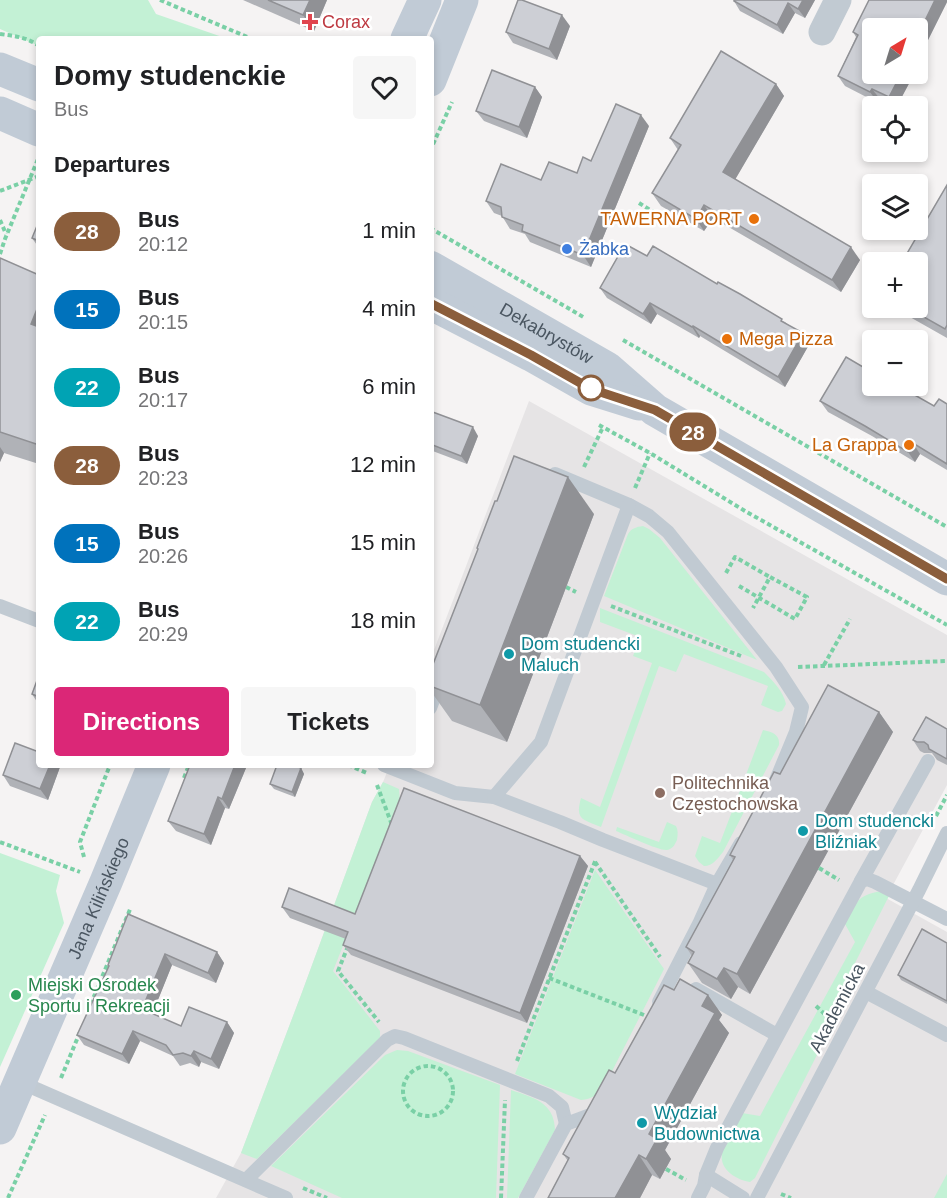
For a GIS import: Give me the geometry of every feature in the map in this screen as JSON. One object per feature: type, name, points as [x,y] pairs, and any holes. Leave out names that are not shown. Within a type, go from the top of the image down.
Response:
[{"type":"street","points":[[408,36],[425,0]]},
{"type":"street","points":[[434,70],[462,0]]},
{"type":"street","points":[[822,32],[838,0]]},
{"type":"street","points":[[2,71],[36,84]]},
{"type":"street","points":[[0,113],[36,129]]},
{"type":"street","name":"Dekabrystów","points":[[434,269],[607,368],[655,410],[947,579]]},
{"type":"street","name":"Dekabrystów","points":[[434,305],[591,389],[655,410]]},
{"type":"street","name":"Jana Kilińskiego","points":[[0,1128],[98,879],[153,768]]},
{"type":"lane","points":[[546,470],[629,505],[649,516],[668,532],[776,667],[802,707],[796,732],[774,786],[763,806]]},
{"type":"lane","points":[[494,797],[540,742],[629,505]]},
{"type":"lane","points":[[0,606],[36,620]]},
{"type":"lane","points":[[434,698],[447,665]]},
{"type":"lane","points":[[698,1198],[717,1148],[928,761]]},
{"type":"lane","points":[[408,769],[455,793],[494,797],[717,884]]},
{"type":"lane","name":"Akademicka","points":[[757,1198],[947,834]]},
{"type":"lane","points":[[651,1018],[717,884],[746,835]]},
{"type":"lane","points":[[861,881],[867,879],[875,882],[947,919]]},
{"type":"lane","points":[[673,977],[777,1035]]},
{"type":"lane","points":[[866,992],[947,1035]]},
{"type":"lane","points":[[246,1180],[387,1040],[395,1036],[549,1096],[562,1107],[566,1124]]},
{"type":"lane","points":[[20,1082],[286,1198]]},
{"type":"lane","points":[[526,1198],[566,1124],[602,1110],[607,1100]]},
{"type":"lane","points":[[706,1175],[743,1198]]},
{"type":"path","points":[[160,0],[245,36]]},
{"type":"path","points":[[0,34],[20,36],[36,44]]},
{"type":"path","points":[[0,254],[36,163]]},
{"type":"path","points":[[0,191],[36,177]]},
{"type":"path","points":[[639,202],[655,213]]},
{"type":"path","points":[[0,220],[6,235]]},
{"type":"path","points":[[434,230],[595,324]]},
{"type":"path","points":[[615,335],[947,527]]},
{"type":"path","points":[[576,483],[603,427]]},
{"type":"path","points":[[614,433],[947,625]]},
{"type":"path","points":[[629,505],[650,453]]},
{"type":"path","points":[[723,578],[735,557],[807,597],[795,619],[732,583]]},
{"type":"path","points":[[743,626],[770,577]]},
{"type":"path","points":[[566,587],[763,665],[823,666],[947,661]]},
{"type":"path","points":[[823,666],[850,619]]},
{"type":"path","points":[[98,879],[80,842],[109,768]]},
{"type":"path","points":[[180,787],[188,768]]},
{"type":"path","points":[[374,776],[393,828],[397,819]]},
{"type":"path","points":[[0,842],[98,879]]},
{"type":"path","points":[[501,1198],[506,1089],[595,861],[673,977]]},
{"type":"path","points":[[819,868],[846,884]]},
{"type":"path","points":[[88,1011],[131,906]]},
{"type":"path","points":[[351,938],[338,971],[384,1028],[395,1036]]},
{"type":"path","points":[[549,978],[651,1018]]},
{"type":"path","points":[[58,1085],[84,1022]]},
{"type":"path","points":[[424,1066],[432,1066],[447,1074],[452,1082],[453,1090],[453,1098],[449,1106],[435,1116],[427,1117],[412,1111],[407,1105],[403,1089],[410,1074],[424,1066]]},
{"type":"path","points":[[8,1198],[47,1109]]},
{"type":"path","points":[[666,1169],[685,1180]]},
{"type":"shaded area","name":"Politechnika Częstochowska","points":[[529,401],[947,635],[947,785],[886,898],[947,932],[947,1198],[216,1198],[241,1153],[372,802],[389,768],[434,768],[434,650]]},
{"type":"green space","points":[[0,0],[148,0],[156,14],[219,36],[36,36],[36,45],[0,29]]},
{"type":"green space","points":[[643,526],[660,538],[757,660],[604,596],[628,534],[634,528]]},
{"type":"green space","points":[[600,608],[764,672],[780,691],[786,704],[782,711],[778,712],[761,705],[768,686],[684,654],[676,672],[659,666],[601,827],[582,818],[579,811],[581,798],[600,807],[652,663],[633,656],[640,637],[600,622]]},
{"type":"green space","points":[[763,730],[777,736],[779,745],[723,852],[713,863],[704,866],[695,856],[702,836],[720,843]]},
{"type":"green space","points":[[383,782],[399,789],[400,802],[333,971],[380,1031],[380,1038],[257,1159],[241,1153],[372,802]]},
{"type":"green space","points":[[667,822],[676,826],[678,834],[675,845],[667,850],[616,831],[617,827],[659,842]]},
{"type":"green space","name":"Miejski Ośrodek Sportu i Rekreacji","points":[[0,853],[60,875],[56,891],[64,923],[0,1067]]},
{"type":"green space","points":[[595,870],[664,969],[604,1087],[594,1096],[581,1100],[515,1074]]},
{"type":"green space","points":[[882,891],[889,896],[822,1028],[829,1031],[755,1178],[750,1182],[740,1179],[730,1173],[723,1164],[722,1153],[728,1139],[742,1113],[760,1116],[855,942],[845,924],[855,905],[867,895]]},
{"type":"green space","points":[[397,1050],[408,1051],[500,1085],[496,1198],[342,1198],[271,1166],[385,1055]]},
{"type":"green space","points":[[511,1090],[535,1099],[547,1107],[554,1121],[555,1130],[518,1198],[507,1198]]},
{"type":"green space","points":[[947,1174],[947,1198],[934,1198]]},
{"type":"building","points":[[268,0],[310,0],[303,15]]},
{"type":"building","points":[[518,0],[562,15],[549,49],[506,32]]},
{"type":"building","points":[[734,0],[803,0],[798,9],[788,3],[777,25]]},
{"type":"building","points":[[869,0],[935,0],[926,18],[862,18],[862,84],[896,84],[890,96],[872,89],[870,92],[838,76],[858,35],[853,32]]},
{"type":"building","points":[[721,51],[776,84],[723,172],[851,247],[832,280],[704,205],[696,219],[652,193],[681,145],[670,138]]},
{"type":"building","points":[[492,70],[535,87],[519,127],[476,111]]},
{"type":"building","points":[[616,104],[641,115],[583,255],[522,231],[523,225],[502,217],[501,207],[486,201],[501,164],[541,180],[549,162],[577,173],[583,157],[591,161]]},
{"type":"building","points":[[947,185],[947,325],[945,329],[926,318],[928,318],[928,252],[908,252],[915,240],[928,240],[928,218]]},
{"type":"building","points":[[36,228],[36,240],[32,238]]},
{"type":"building","points":[[625,244],[647,256],[653,246],[717,284],[718,282],[740,294],[803,333],[778,377],[650,303],[643,314],[600,288]]},
{"type":"building","points":[[0,258],[36,274],[36,312],[31,324],[36,326],[36,444],[0,432]]},
{"type":"building","points":[[846,357],[862,366],[862,396],[916,396],[934,406],[939,399],[947,404],[947,464],[913,443],[908,452],[820,401]]},
{"type":"building","points":[[434,412],[473,427],[461,456],[434,446]]},
{"type":"building","points":[[514,456],[568,477],[480,705],[434,688],[434,662],[495,501],[497,501]]},
{"type":"building","points":[[36,683],[36,696],[32,694]]},
{"type":"building","name":"Dom studencki Bliźniak","points":[[828,685],[879,712],[737,974],[724,968],[717,979],[688,963],[694,952],[686,947],[735,857],[730,855],[774,772],[780,774]]},
{"type":"building","points":[[926,717],[947,729],[947,759],[929,749],[924,742],[913,740]]},
{"type":"building","points":[[15,743],[36,751],[36,768],[49,768],[40,789],[3,775]]},
{"type":"building","points":[[189,768],[234,768],[222,799],[218,797],[204,834],[168,821]]},
{"type":"building","points":[[276,768],[301,768],[292,792],[270,784]]},
{"type":"building","points":[[404,788],[580,856],[520,1013],[343,945],[348,932],[282,907],[289,888],[355,914]]},
{"type":"building","points":[[128,914],[217,952],[208,973],[165,954],[142,1009],[181,1026],[189,1007],[227,1022],[211,1059],[194,1051],[191,1056],[183,1053],[173,1055],[166,1045],[133,1031],[122,1054],[77,1035],[109,966]]},
{"type":"building","points":[[922,929],[947,943],[947,1001],[898,975]]},
{"type":"building","name":"Wydział Budownictwa","points":[[680,979],[708,995],[702,1006],[715,1013],[649,1134],[657,1139],[646,1159],[639,1155],[615,1198],[548,1198],[569,1158],[563,1154],[609,1070],[615,1073],[664,985],[674,990]]},
{"type":"bus line","name":"28","points":[[434,305],[591,389],[655,410],[947,579]]},
{"type":"place","name":"Corax","points":[[310,22]]},
{"type":"place","name":"TAWERNA PORT","points":[[754,219]]},
{"type":"place","name":"Żabka","points":[[567,249]]},
{"type":"place","name":"Mega Pizza","points":[[727,339]]},
{"type":"place","name":"La Grappa","points":[[909,445]]},
{"type":"place","name":"Dom studencki Maluch","points":[[509,654]]},
{"type":"place","name":"Politechnika Częstochowska","points":[[660,793]]},
{"type":"place","name":"Dom studencki Bliźniak","points":[[803,831]]},
{"type":"place","name":"Miejski Ośrodek Sportu i Rekreacji","points":[[16,995]]},
{"type":"place","name":"Wydział Budownictwa","points":[[642,1123]]}]
